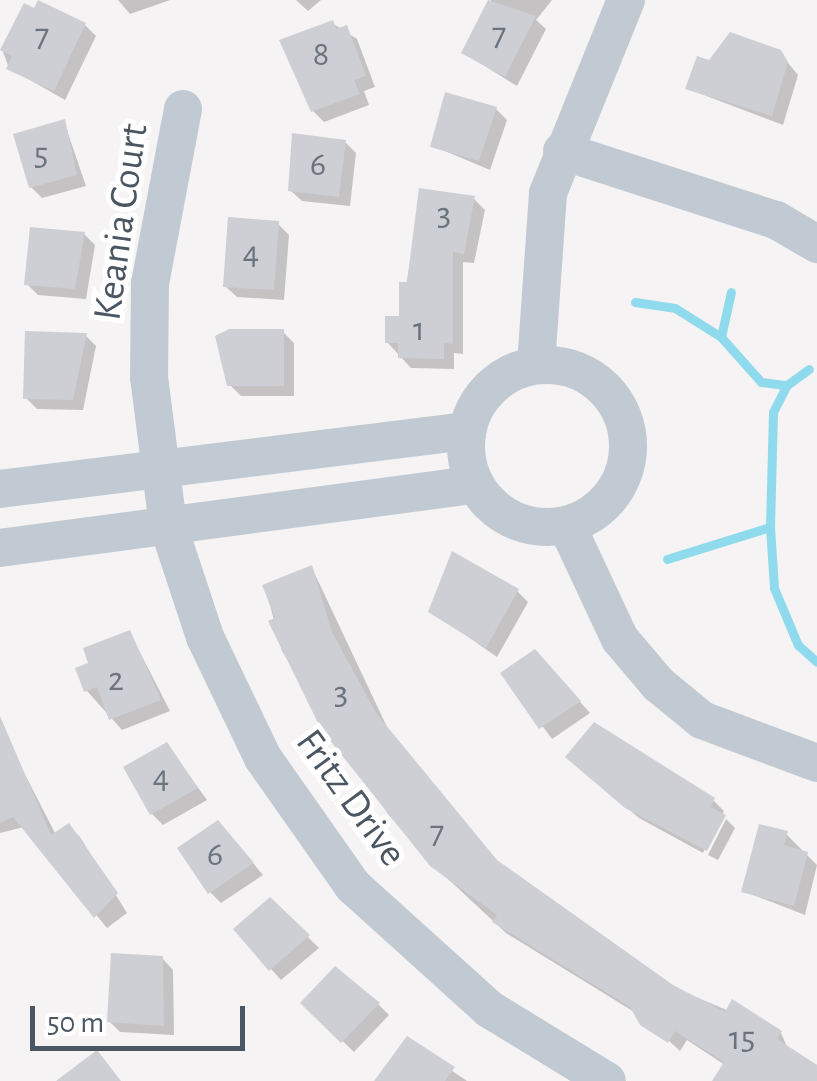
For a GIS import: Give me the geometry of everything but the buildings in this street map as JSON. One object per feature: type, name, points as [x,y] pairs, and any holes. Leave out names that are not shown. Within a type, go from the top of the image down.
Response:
[{"type":"street","points":[[536,365],[548,193],[626,0]]},
{"type":"street","name":"Keania Court","points":[[160,468],[150,283],[183,109]]},
{"type":"street","points":[[562,152],[776,220],[817,244]]},
{"type":"street","points":[[536,365],[600,383],[628,430],[616,492],[567,526],[514,522],[475,485],[466,431],[488,390],[536,365]]},
{"type":"street","points":[[0,489],[466,431]]},
{"type":"street","name":"Fritz Drive","points":[[160,468],[168,525],[205,637],[263,758],[353,886],[489,1009],[607,1081]]},
{"type":"street","points":[[0,548],[475,485]]},
{"type":"street","points":[[567,526],[620,639],[658,684],[702,720],[817,763]]},
{"type":"waterway","points":[[721,337],[731,292]]},
{"type":"waterway","points":[[635,302],[675,308],[721,337],[761,382],[787,385],[809,369]]},
{"type":"waterway","points":[[667,559],[770,527],[773,412],[787,385]]},
{"type":"waterway","points":[[770,527],[774,588],[798,645],[817,662]]}]
